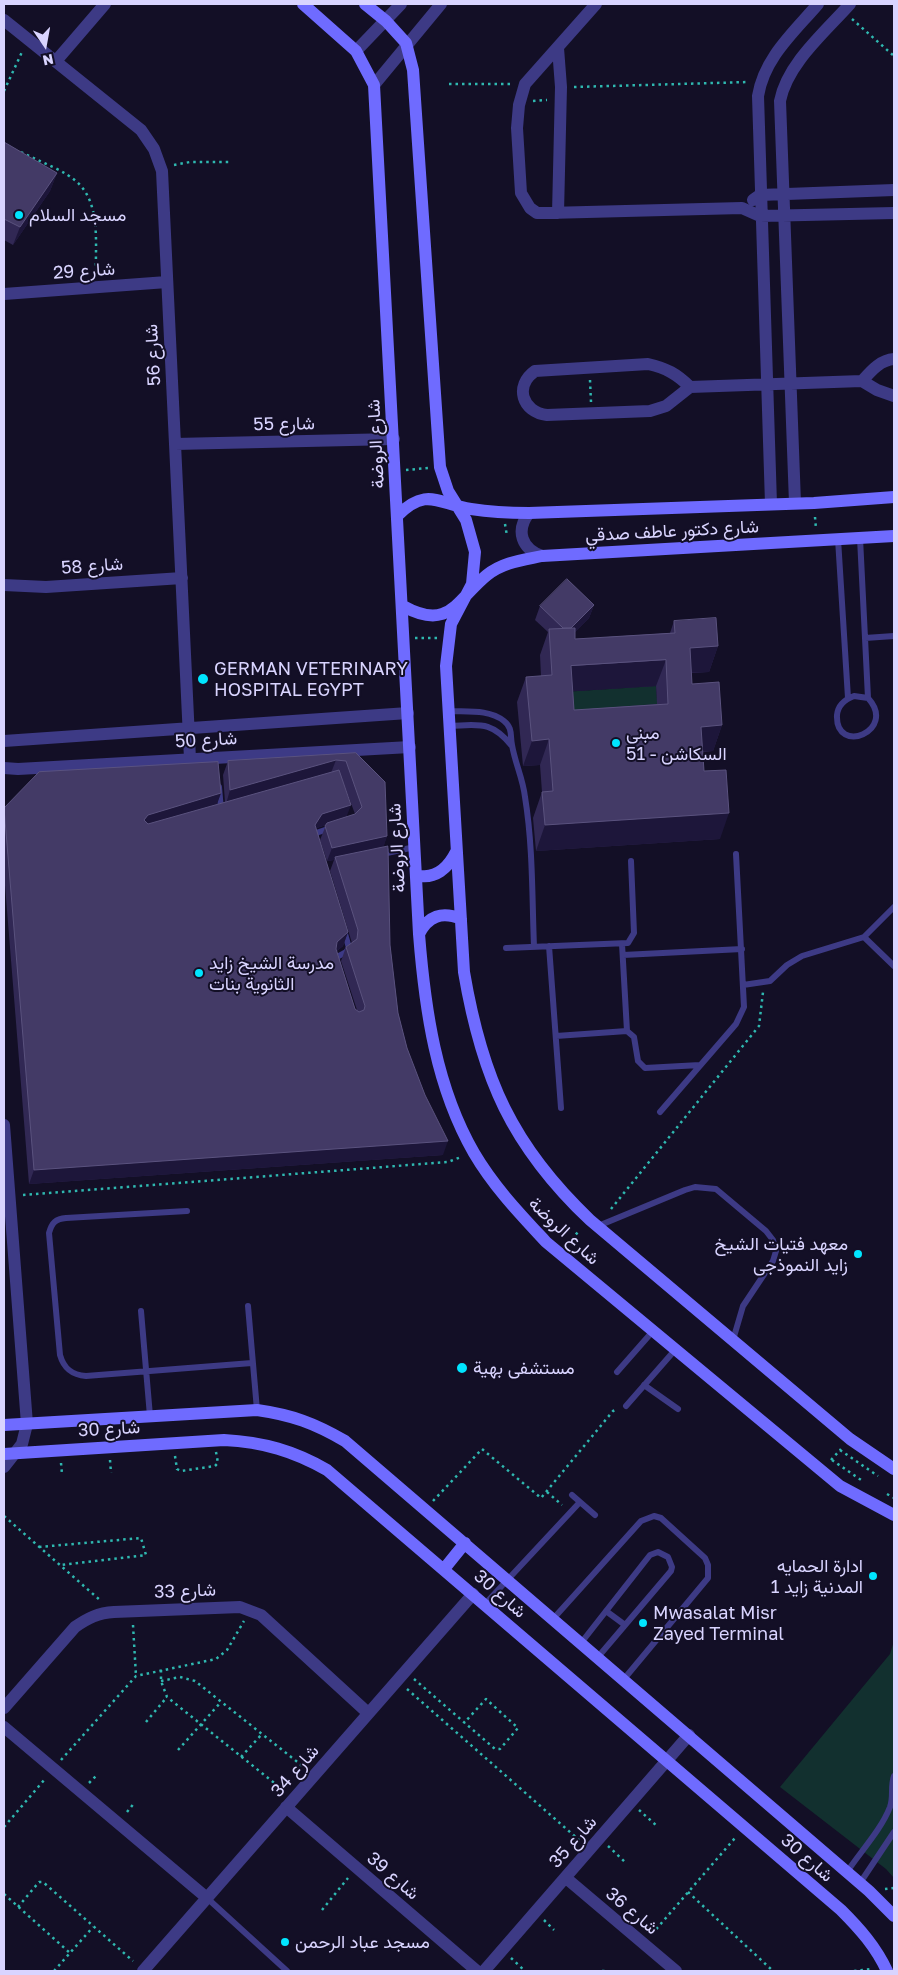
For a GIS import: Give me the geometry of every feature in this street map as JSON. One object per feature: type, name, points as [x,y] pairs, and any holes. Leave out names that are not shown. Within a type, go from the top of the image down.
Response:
[{"type":"street","points":[[56,62],[105,4]]},
{"type":"street","name":"شارع الروضة","points":[[303,4],[356,52],[374,85],[419,934],[431,1038],[448,1095],[474,1153],[506,1198],[546,1242],[840,1486],[894,1515]]},
{"type":"street","name":"شارع الروضة","points":[[365,4],[386,21],[406,44],[413,70],[440,467],[448,491],[466,520],[475,552],[474,576],[465,599],[451,624],[446,666],[464,972],[470,1010],[486,1066],[505,1110],[529,1152],[558,1190],[594,1223],[850,1439],[894,1469]]},
{"type":"street","points":[[356,52],[401,4]]},
{"type":"street","points":[[374,85],[441,4]]},
{"type":"street","points":[[596,4],[525,84],[520,102],[517,128],[520,181],[524,199],[530,208],[537,213],[742,208],[760,216],[894,213]]},
{"type":"street","points":[[771,504],[757,114],[760,82],[765,69],[782,46],[818,4]]},
{"type":"street","points":[[794,503],[779,116],[782,89],[794,68],[846,8]]},
{"type":"street","name":"شارع 56","points":[[4,20],[141,130],[154,149],[162,171],[190,759]]},
{"type":"street","points":[[558,48],[561,93],[558,213]]},
{"type":"street","points":[[742,208],[760,195],[894,190]]},
{"type":"street","name":"شارع 29","points":[[4,294],[167,282]]},
{"type":"street","points":[[862,381],[873,368],[887,360],[894,359]]},
{"type":"street","points":[[690,387],[679,376],[664,367],[648,364],[535,371],[528,376],[522,393],[524,402],[538,414],[650,410],[672,402],[690,387],[862,381],[877,390],[894,396]]},
{"type":"street","name":"شارع 55","points":[[176,444],[394,439]]},
{"type":"street","name":"شارع دكتور عاطف صدقي","points":[[457,507],[502,513],[529,513],[814,503],[894,497]]},
{"type":"street","points":[[397,516],[407,506],[419,500],[445,501],[457,507]]},
{"type":"street","points":[[529,513],[523,521],[522,539],[526,547],[542,556]]},
{"type":"street","name":"شارع دكتور عاطف صدقي","points":[[465,599],[488,574],[502,566],[542,556],[894,536]]},
{"type":"street","name":"شارع 58","points":[[4,585],[46,586],[182,578]]},
{"type":"street","points":[[403,606],[415,613],[428,615],[442,614],[455,608],[465,599]]},
{"type":"street","name":"شارع 50","points":[[4,741],[408,713]]},
{"type":"street","name":"شارع 50","points":[[4,768],[18,769],[190,759],[217,761],[410,747]]},
{"type":"street","points":[[416,875],[423,877],[440,872],[447,867],[456,852]]},
{"type":"street","points":[[419,934],[423,925],[431,918],[441,914],[461,919]]},
{"type":"street","points":[[4,1132],[27,1424],[22,1444],[4,1468]]},
{"type":"street","name":"شارع 30","points":[[4,1426],[257,1410],[288,1415],[318,1425],[345,1441],[426,1510],[860,1883],[894,1916]]},
{"type":"street","name":"شارع 30","points":[[4,1454],[215,1440],[251,1441],[278,1447],[303,1456],[327,1470],[744,1827],[861,1930],[878,1953],[887,1971]]},
{"type":"street","points":[[444,1569],[464,1543]]},
{"type":"street","name":"شارع 34","points":[[143,1971],[473,1594]]},
{"type":"street","name":"شارع 33","points":[[4,1708],[75,1627],[87,1618],[100,1613],[114,1612],[240,1606],[251,1609]]},
{"type":"street","points":[[251,1609],[261,1614],[368,1714]]},
{"type":"street","points":[[4,1727],[207,1898]]},
{"type":"street","name":"شارع 35","points":[[484,1971],[689,1735]]},
{"type":"street","name":"شارع 39","points":[[290,1803],[356,1868],[477,1971]]},
{"type":"street","name":"شارع 36","points":[[566,1878],[676,1971]]},
{"type":"lane","points":[[860,538],[868,698]]},
{"type":"lane","points":[[838,540],[848,698]]},
{"type":"lane","points":[[865,638],[894,636]]},
{"type":"lane","points":[[862,696],[868,698],[876,704],[879,712],[879,722],[874,730],[867,735],[850,736],[842,730],[838,722],[837,713],[841,704],[848,698],[862,696]]},
{"type":"lane","points":[[449,711],[484,712],[506,722],[511,730],[512,746],[521,776],[528,812],[534,947]]},
{"type":"lane","points":[[449,726],[486,724],[502,734],[512,746]]},
{"type":"lane","points":[[219,777],[221,810]]},
{"type":"lane","points":[[213,813],[230,808]]},
{"type":"lane","points":[[318,848],[315,838],[316,833],[341,825]]},
{"type":"lane","points":[[370,857],[415,847]]},
{"type":"lane","points":[[660,1112],[741,1015],[744,1007],[736,854]]},
{"type":"lane","points":[[506,948],[628,943],[634,933],[631,861]]},
{"type":"lane","points":[[743,985],[764,983],[802,956],[864,937],[894,907]]},
{"type":"lane","points":[[339,970],[337,956],[346,952],[349,948],[340,919]]},
{"type":"lane","points":[[864,937],[894,966]]},
{"type":"lane","points":[[622,944],[627,1031]]},
{"type":"lane","points":[[549,946],[561,1108]]},
{"type":"lane","points":[[623,955],[742,949]]},
{"type":"lane","points":[[556,1036],[627,1031],[634,1037],[638,1061],[644,1068],[700,1065]]},
{"type":"lane","points":[[594,1223],[695,1187],[716,1189],[766,1231],[773,1240],[776,1251],[773,1261],[743,1306],[733,1340]]},
{"type":"lane","points":[[187,1210],[58,1219],[51,1224],[49,1233],[62,1363],[77,1375],[86,1376],[252,1363]]},
{"type":"lane","points":[[248,1306],[257,1410]]},
{"type":"lane","points":[[141,1311],[150,1416]]},
{"type":"lane","points":[[617,1372],[653,1332]]},
{"type":"lane","points":[[626,1406],[675,1350]]},
{"type":"lane","points":[[644,1385],[678,1409]]},
{"type":"lane","points":[[572,1495],[595,1515]]},
{"type":"lane","points":[[485,1604],[580,1502]]},
{"type":"lane","points":[[553,1619],[641,1521],[654,1516],[661,1518],[705,1558],[708,1565],[708,1578],[624,1680]]},
{"type":"lane","points":[[581,1643],[650,1556],[658,1552],[668,1557],[672,1567],[671,1571],[598,1658]]},
{"type":"lane","points":[[606,1611],[625,1625]]},
{"type":"lane","points":[[847,1872],[886,1816],[891,1805],[890,1785],[894,1776]]},
{"type":"lane","points":[[860,1883],[894,1832]]},
{"type":"lane","points":[[207,1898],[287,1971]]},
{"type":"path","points":[[846,8],[894,56]]},
{"type":"path","points":[[4,91],[28,40]]},
{"type":"path","points":[[520,102],[561,93],[760,82]]},
{"type":"path","points":[[449,84],[525,84]]},
{"type":"path","points":[[20,152],[79,184],[90,200],[94,220],[96,288]]},
{"type":"path","points":[[162,171],[173,165],[190,162],[230,162]]},
{"type":"path","points":[[590,367],[592,413]]},
{"type":"path","points":[[395,470],[440,467]]},
{"type":"path","points":[[814,503],[817,541]]},
{"type":"path","points":[[404,638],[448,638]]},
{"type":"path","points":[[558,1253],[594,1223],[759,1026],[764,983]]},
{"type":"path","points":[[9,1196],[448,1162],[474,1153]]},
{"type":"path","points":[[426,1510],[482,1449],[541,1498],[613,1411],[626,1406]]},
{"type":"path","points":[[821,1471],[850,1439]]},
{"type":"path","points":[[172,1443],[177,1468],[181,1471],[217,1465],[215,1440]]},
{"type":"path","points":[[832,1460],[865,1483]]},
{"type":"path","points":[[880,1491],[894,1498]]},
{"type":"path","points":[[547,1492],[571,1512]]},
{"type":"path","points":[[4,1516],[114,1612]]},
{"type":"path","points":[[39,1546],[141,1538],[146,1555],[60,1565]]},
{"type":"path","points":[[4,1827],[136,1676],[210,1661],[222,1655],[251,1609]]},
{"type":"path","points":[[133,1611],[136,1676]]},
{"type":"path","points":[[161,1670],[160,1681],[167,1697],[241,1757],[290,1803]]},
{"type":"path","points":[[401,1676],[498,1750],[518,1728],[486,1698],[464,1723]]},
{"type":"path","points":[[401,1676],[590,1849]]},
{"type":"path","points":[[160,1681],[180,1677],[195,1681],[314,1775]]},
{"type":"path","points":[[146,1722],[167,1697]]},
{"type":"path","points":[[178,1750],[221,1702]]},
{"type":"path","points":[[241,1757],[262,1734]]},
{"type":"path","points":[[631,1802],[656,1826]]},
{"type":"path","points":[[643,1943],[744,1827]]},
{"type":"path","points":[[600,1838],[625,1862]]},
{"type":"path","points":[[322,1910],[356,1868]]},
{"type":"path","points":[[18,1907],[39,1882],[43,1882],[143,1971]]},
{"type":"path","points":[[688,1892],[773,1971]]},
{"type":"path","points":[[4,1894],[70,1953]]},
{"type":"path","points":[[54,1971],[93,1927]]},
{"type":"path","points":[[503,1950],[525,1971]]},
{"type":"green space","points":[[656,686],[659,729],[565,735],[562,692]]},
{"type":"green space","points":[[894,1641],[894,1878],[886,1869],[780,1787],[890,1654]]},
{"type":"building","name":"مسجد السلام","points":[[4,142],[57,173],[20,227],[4,219]]},
{"type":"building","points":[[567,579],[594,605],[571,628],[563,628],[540,606]]},
{"type":"building","points":[[716,618],[718,646],[690,648],[692,684],[719,682],[722,725],[701,727],[704,771],[726,770],[729,813],[545,825],[542,792],[553,791],[549,739],[532,741],[526,677],[552,675],[549,629],[575,628],[575,639],[675,633],[674,621]],"holes":[[[666,660],[668,704],[574,710],[571,666]]]},
{"type":"building","points":[[356,753],[385,782],[387,836],[332,848],[325,826],[327,823],[355,814],[362,807],[346,761],[336,760],[230,790],[228,761]]},
{"type":"building","name":"مدرسة الشيخ زايد الثانوية بنات","points":[[218,762],[221,793],[148,815],[144,820],[148,824],[339,770],[351,805],[322,814],[315,825],[348,932],[337,942],[336,949],[355,1009],[359,1012],[364,1010],[365,1006],[346,947],[357,939],[358,930],[335,857],[388,846],[390,945],[398,1013],[407,1048],[425,1095],[448,1141],[34,1170],[4,808],[39,772]]},
{"type":"place","name":"مسجد السلام","points":[[19,215]]},
{"type":"place","name":"GERMAN VETERINARY HOSPITAL EGYPT","points":[[203,679]]},
{"type":"place","name":"مبنى السكاشن - 51","points":[[616,743]]},
{"type":"place","name":"مدرسة الشيخ زايد الثانوية بنات","points":[[199,973]]},
{"type":"place","name":"معهد فتيات الشيخ زايد النموذجى","points":[[858,1254]]},
{"type":"place","name":"مستشفى بهية","points":[[462,1368]]},
{"type":"place","name":"ادارة الحمايه المدنية زايد 1","points":[[873,1576]]},
{"type":"place","name":"Mwasalat Misr Zayed Terminal","points":[[643,1623]]},
{"type":"place","name":"مسجد عباد الرحمن","points":[[285,1942]]}]
